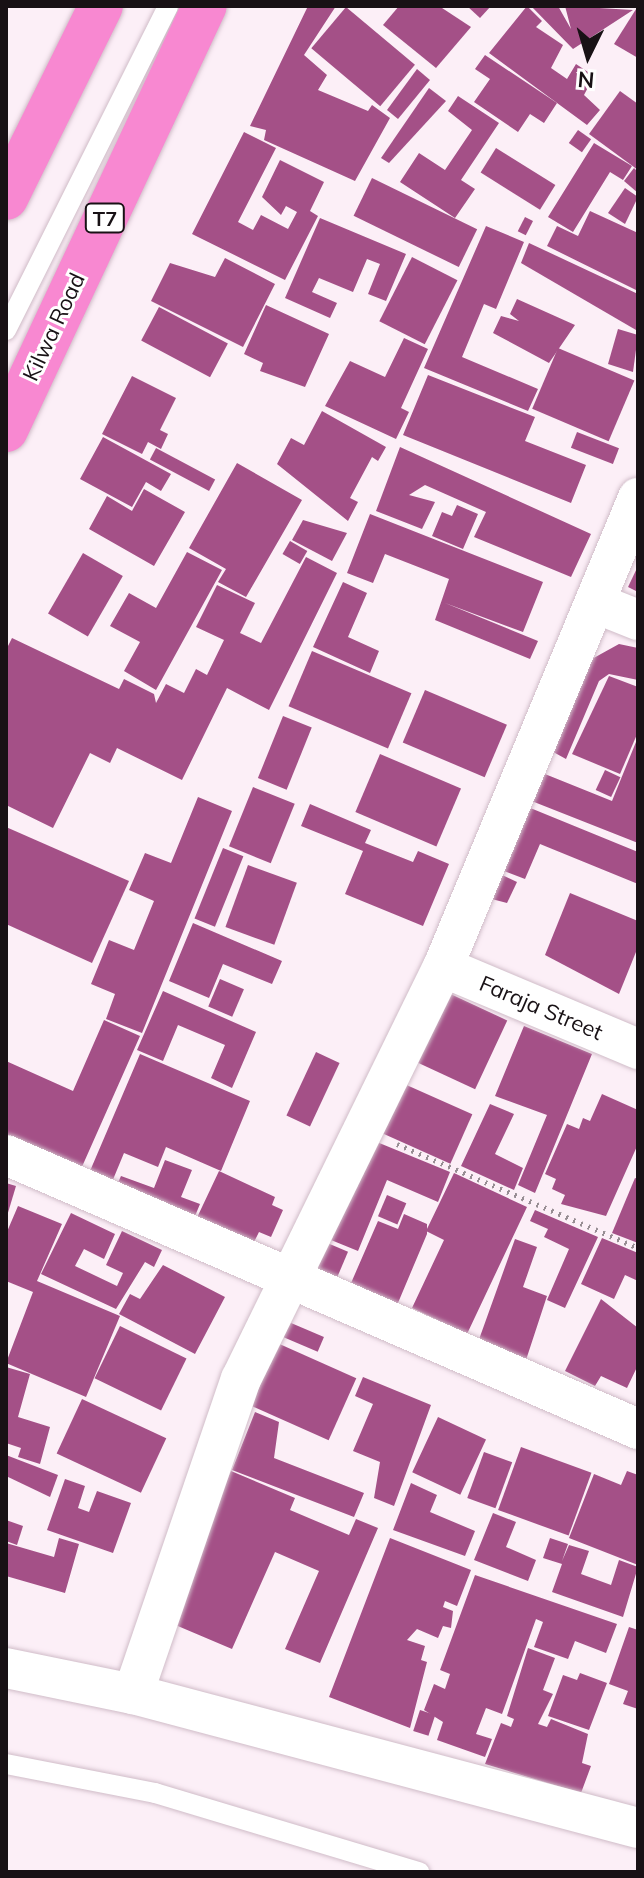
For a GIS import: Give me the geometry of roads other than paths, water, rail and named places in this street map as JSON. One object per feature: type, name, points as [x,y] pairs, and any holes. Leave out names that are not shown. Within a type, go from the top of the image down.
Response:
[{"type":"highway","points":[[11,175],[101,6]]},
{"type":"highway","name":"Kilwa Road","points":[[6,430],[205,6]]},
{"type":"street","points":[[133,1694],[241,1379],[295,1280],[369,1130],[443,967],[598,604],[638,498]]},
{"type":"street","points":[[598,604],[638,620]]},
{"type":"street","name":"Faraja Street","points":[[443,967],[638,1049]]},
{"type":"street","points":[[6,1155],[638,1429]]},
{"type":"street","points":[[6,1668],[133,1694],[638,1828]]},
{"type":"lane","points":[[6,330],[168,6]]},
{"type":"lane","points":[[6,1764],[155,1793],[419,1872]]}]
